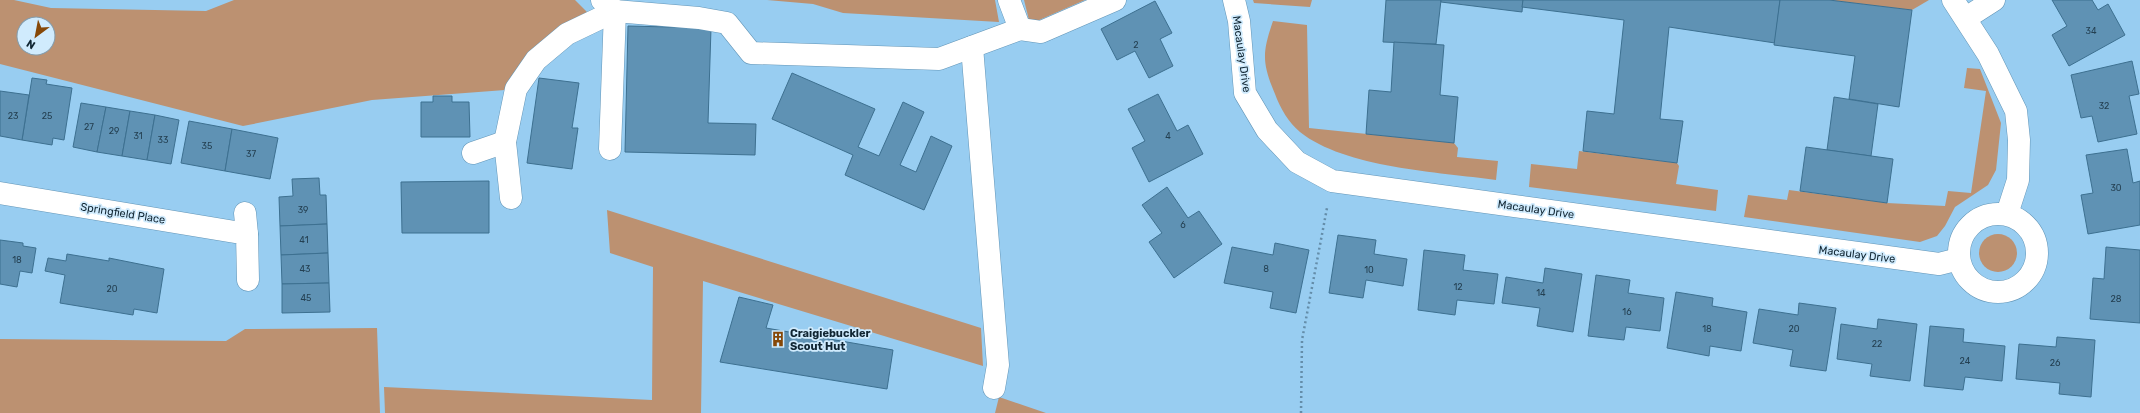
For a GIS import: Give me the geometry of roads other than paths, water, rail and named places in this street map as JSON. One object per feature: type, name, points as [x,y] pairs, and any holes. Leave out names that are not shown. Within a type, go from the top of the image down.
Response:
[{"type":"street","points":[[1010,0],[1020,29]]},
{"type":"street","points":[[511,198],[505,142],[516,89],[536,60],[567,34],[608,6],[727,23],[751,52],[939,59],[1020,29],[1041,32],[1115,0]]},
{"type":"street","name":"Macaulay Drive","points":[[1234,0],[1239,21],[1245,93],[1267,130],[1297,162],[1332,181],[1939,264],[1959,259]]},
{"type":"street","points":[[1953,0],[1988,54],[2016,111],[2018,180],[2007,214]]},
{"type":"street","points":[[1966,18],[1994,0]]},
{"type":"street","points":[[608,6],[610,149]]},
{"type":"street","points":[[972,46],[998,365],[994,388]]},
{"type":"street","points":[[473,153],[505,142]]},
{"type":"street","name":"Springfield Place","points":[[0,193],[246,223],[248,280]]},
{"type":"street","points":[[1992,213],[2007,214],[2019,219],[2028,226],[2038,248],[2037,260],[2033,272],[2025,281],[2015,288],[2004,292],[1992,291],[1980,287],[1967,275],[1959,259],[1960,244],[1966,229],[1977,219],[1992,213]]},
{"type":"place","name":"Craigiebuckler Scout Hut","points":[[778,339]]}]
